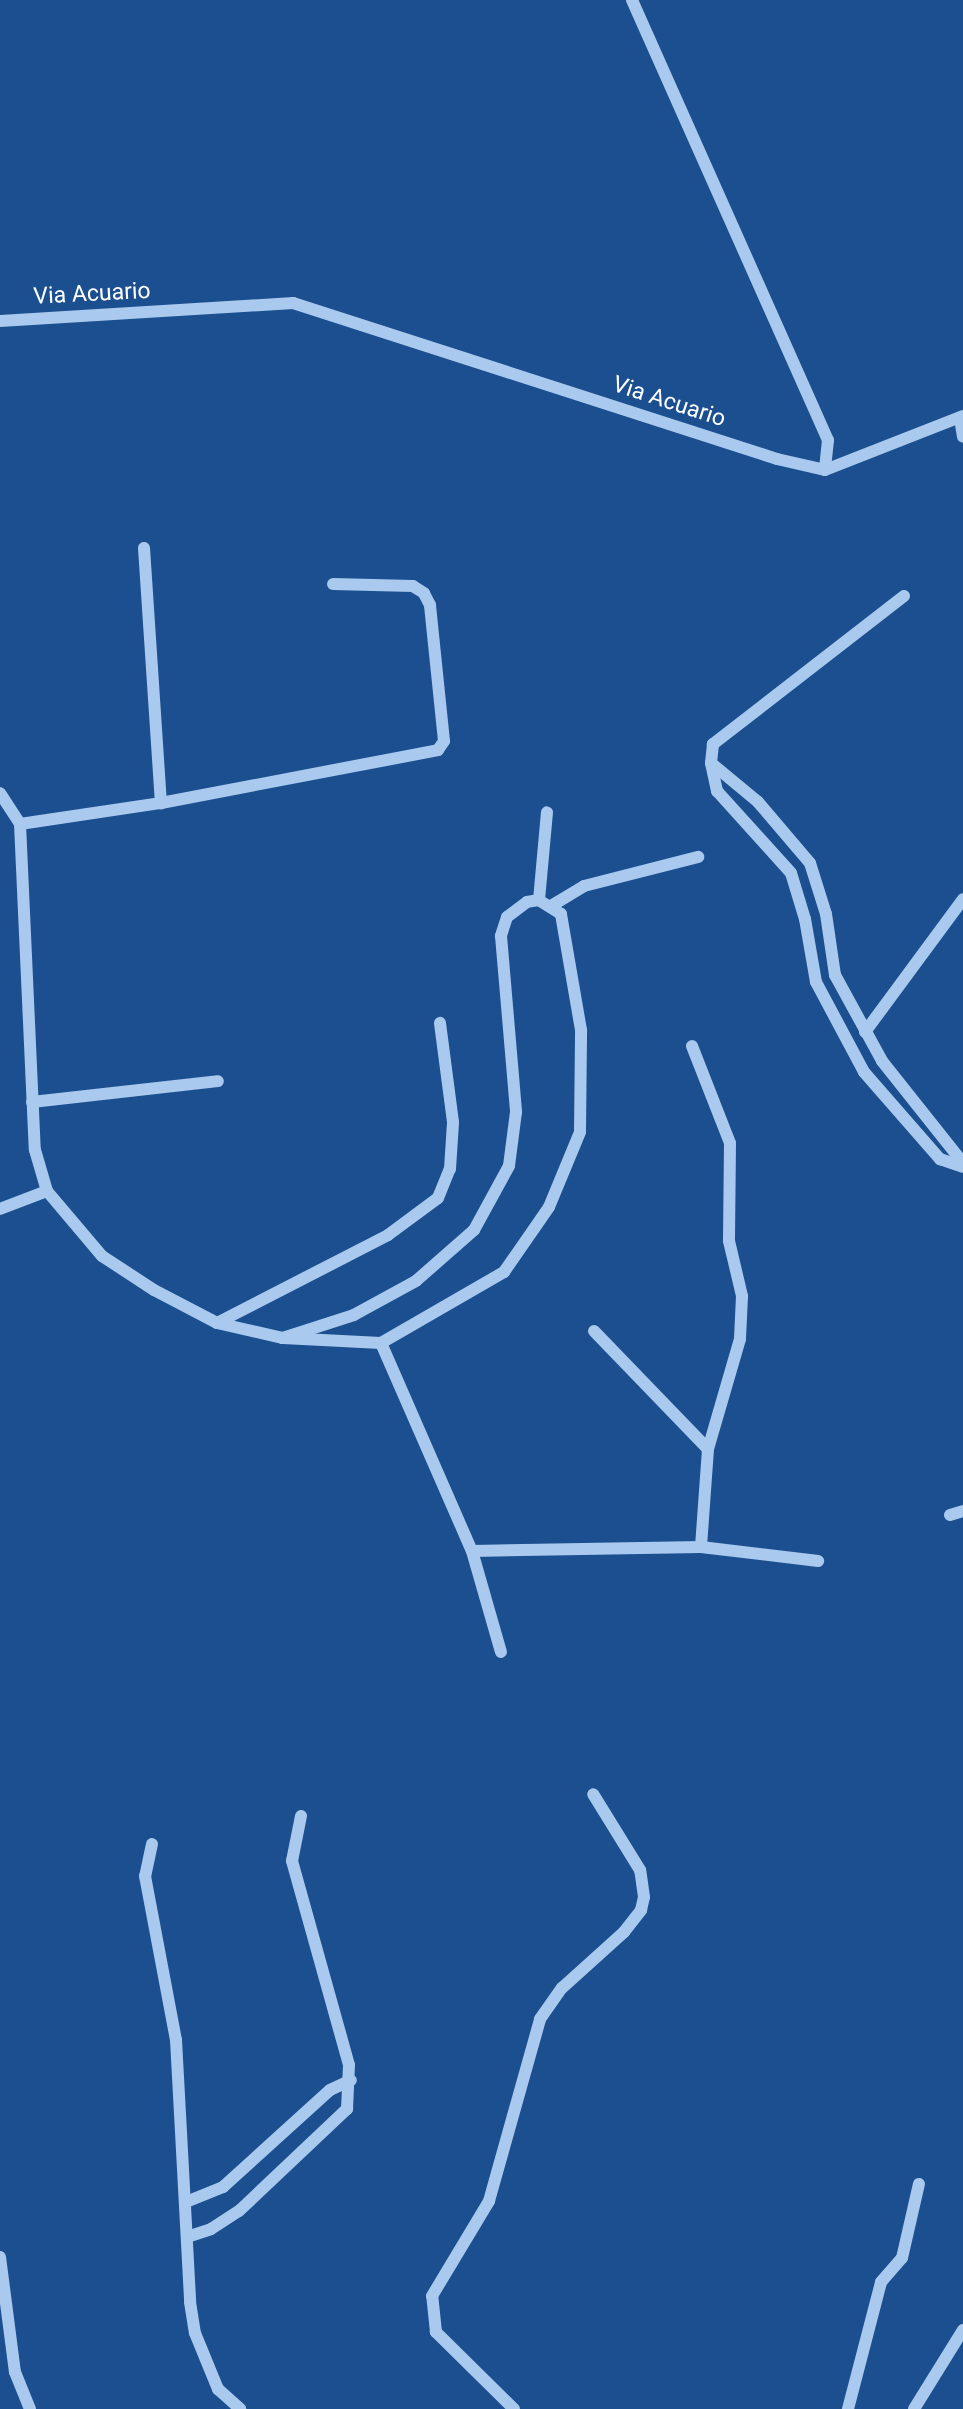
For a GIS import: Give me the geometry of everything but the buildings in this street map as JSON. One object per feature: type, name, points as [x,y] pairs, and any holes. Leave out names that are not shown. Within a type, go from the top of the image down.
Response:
[{"type":"street","points":[[632,0],[828,440],[825,470]]},
{"type":"street","name":"Via Acuario","points":[[0,321],[293,303],[777,459],[825,470]]},
{"type":"street","points":[[825,470],[867,450],[962,417],[963,437]]},
{"type":"street","points":[[144,548],[161,803]]},
{"type":"street","points":[[20,824],[161,803],[438,750],[444,741],[430,605],[424,593],[413,586],[333,584]]},
{"type":"street","points":[[904,596],[713,744],[711,763],[717,791],[791,873],[806,919],[816,982],[864,1072],[940,1159],[963,1165]]},
{"type":"street","points":[[711,763],[750,793],[810,863],[826,914],[835,975],[882,1061],[963,1165]]},
{"type":"street","points":[[0,793],[20,824],[35,1150],[47,1191],[102,1256],[217,1323],[283,1338],[381,1343],[504,1272],[549,1207],[580,1132],[581,1030],[561,914],[545,903]]},
{"type":"street","points":[[545,903],[547,812]]},
{"type":"street","points":[[283,1338],[354,1315],[416,1281],[474,1230],[509,1167],[516,1112],[502,936],[507,917],[527,902],[545,903],[584,886],[698,857]]},
{"type":"street","points":[[865,1032],[963,899]]},
{"type":"street","points":[[217,1323],[388,1236],[438,1198],[450,1169],[453,1122],[440,1023]]},
{"type":"street","points":[[692,1046],[730,1143],[729,1241],[742,1296],[740,1339],[708,1449],[701,1547]]},
{"type":"street","points":[[32,1102],[218,1081]]},
{"type":"street","points":[[0,1209],[47,1191]]},
{"type":"street","points":[[594,1331],[708,1449]]},
{"type":"street","points":[[381,1343],[472,1551],[501,1652]]},
{"type":"street","points":[[950,1515],[963,1511]]},
{"type":"street","points":[[472,1551],[701,1547],[818,1561]]},
{"type":"street","points":[[514,2409],[436,2332],[432,2296],[489,2201],[540,2019],[562,1988],[624,1933],[641,1910],[645,1897],[640,1870],[593,1794]]},
{"type":"street","points":[[187,2237],[211,2229],[239,2211],[347,2109],[351,2080],[292,1861],[301,1816]]},
{"type":"street","points":[[152,1844],[145,1876],[176,2040],[195,2333],[218,2389],[240,2409]]},
{"type":"street","points":[[186,2202],[223,2187],[330,2090],[351,2080]]},
{"type":"street","points":[[848,2409],[881,2282],[901,2258],[919,2184]]},
{"type":"street","points":[[0,2257],[15,2372],[30,2409]]},
{"type":"street","points":[[914,2409],[963,2330]]}]
